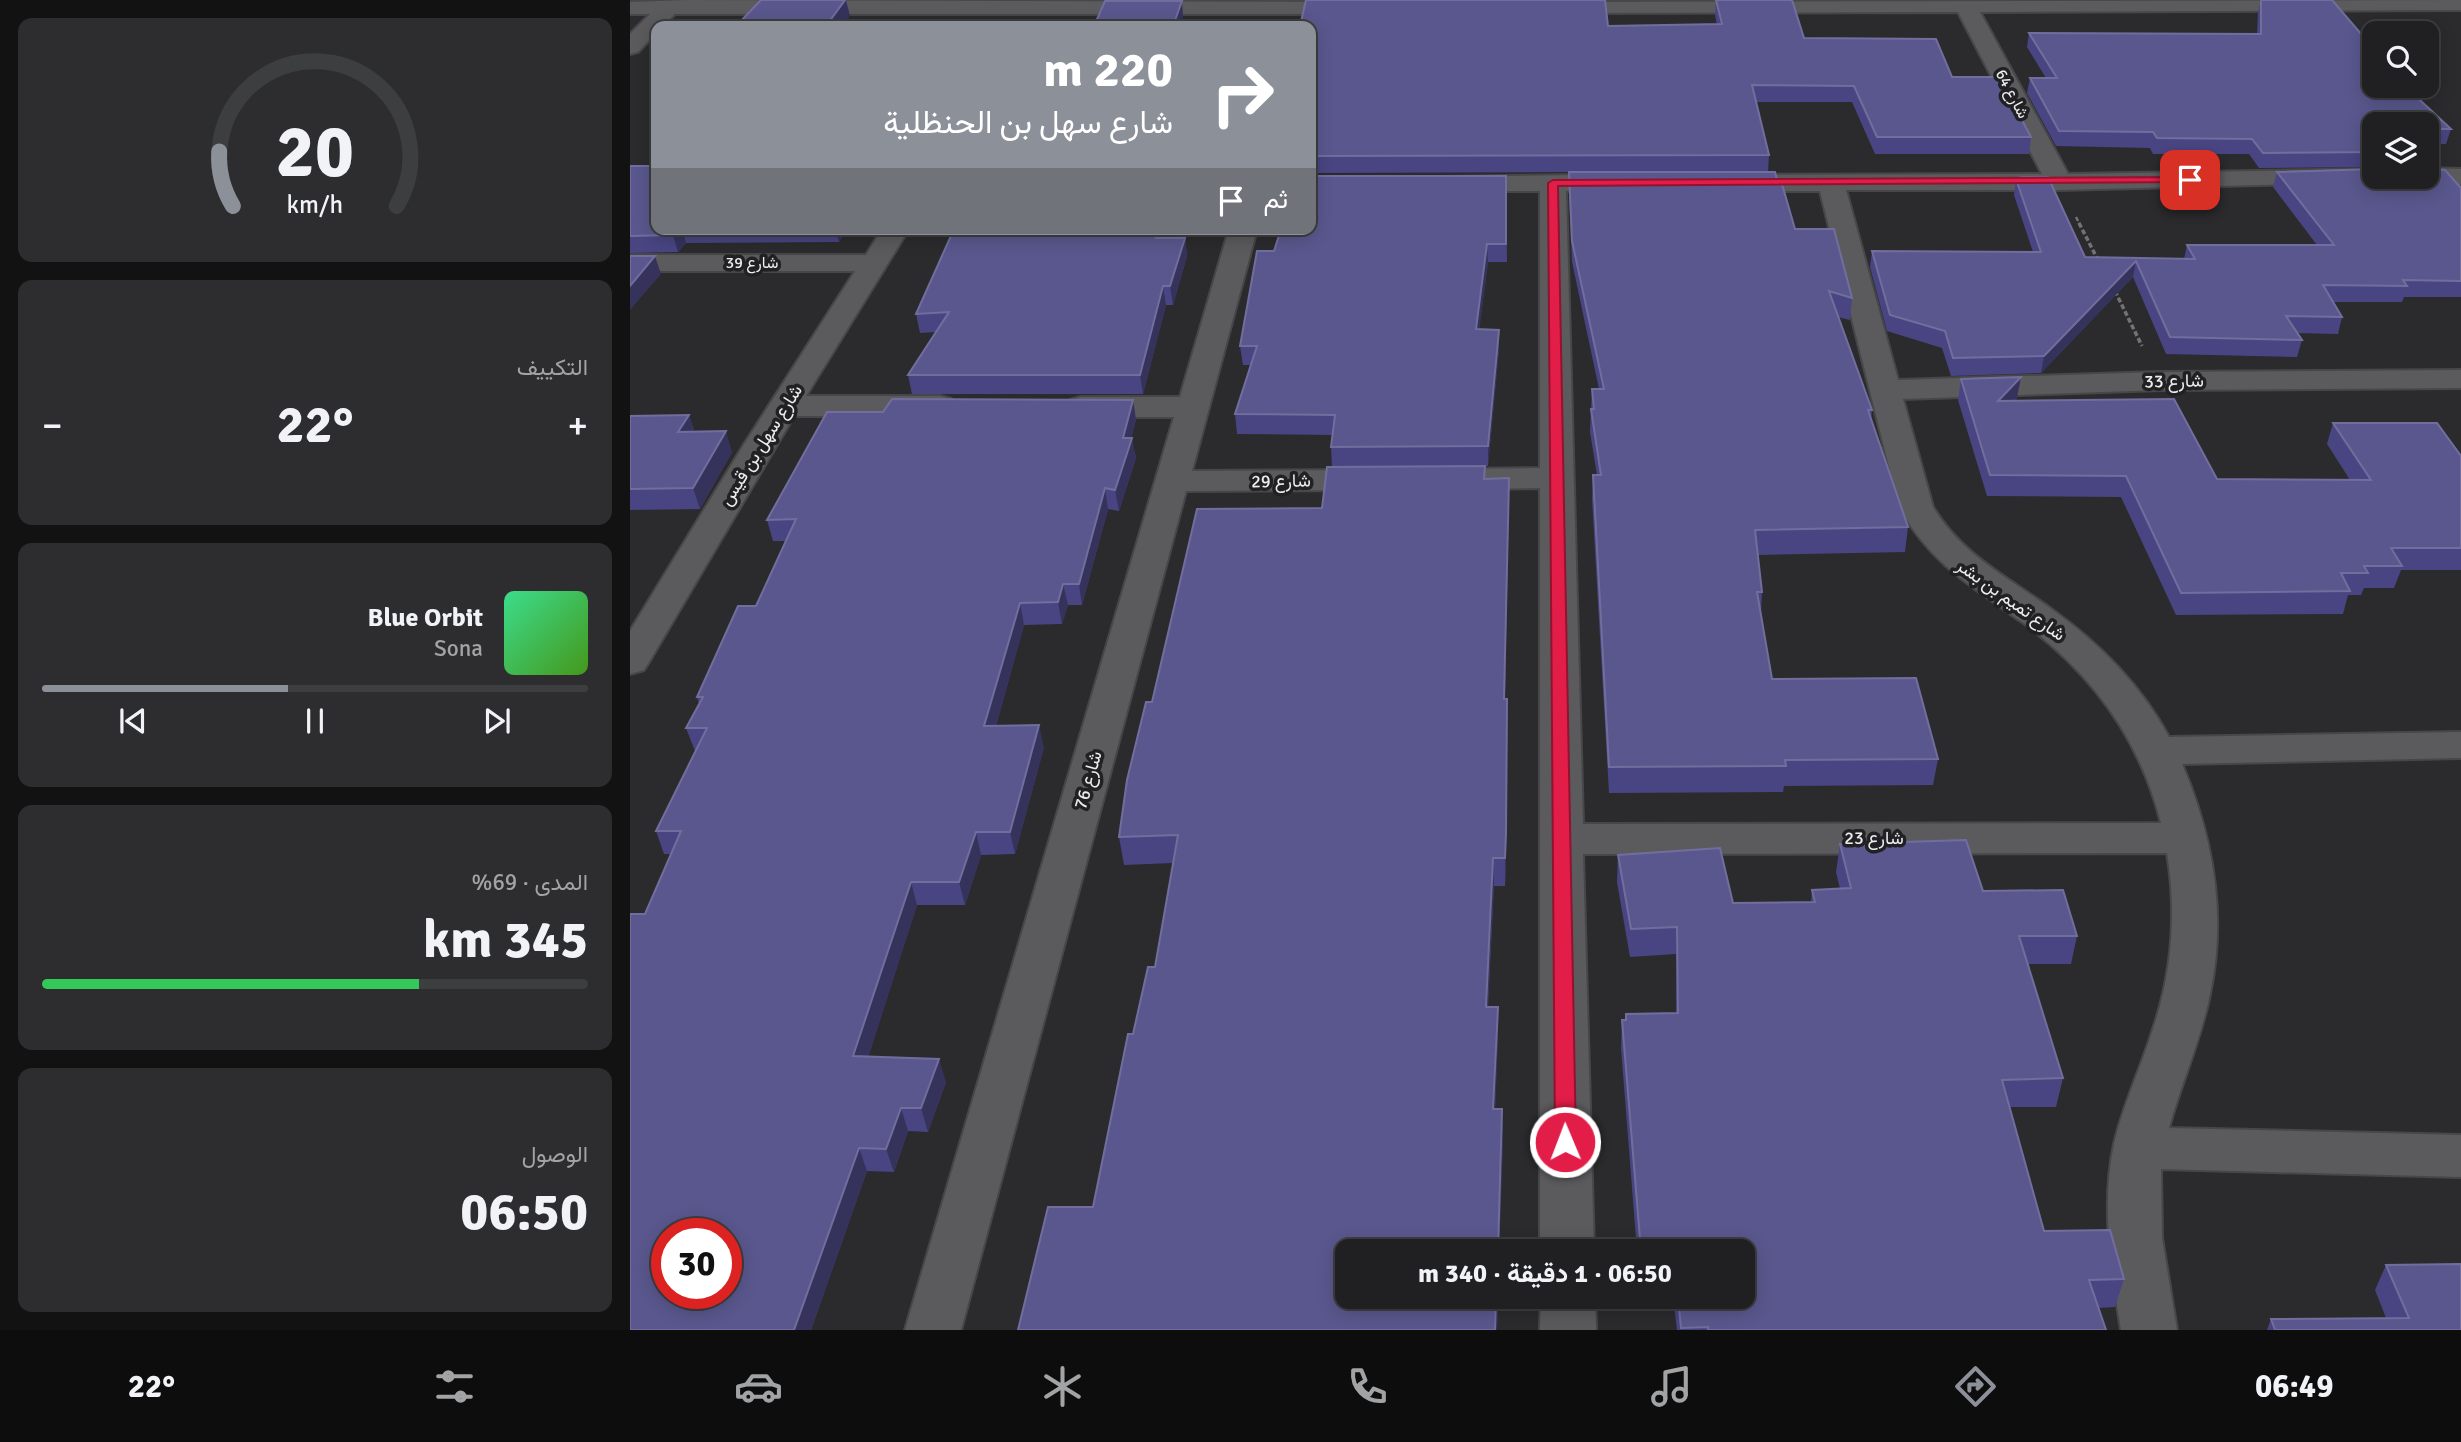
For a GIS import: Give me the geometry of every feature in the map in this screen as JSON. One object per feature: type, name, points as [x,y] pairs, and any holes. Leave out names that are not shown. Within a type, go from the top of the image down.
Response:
[{"type":"street","points":[[1535,8],[1855,3],[1966,6],[2461,4]]},
{"type":"street","points":[[630,8],[673,4],[1030,12],[1381,8]]},
{"type":"street","points":[[656,21],[673,4]]},
{"type":"street","name":"شارع 64","points":[[1966,6],[2059,182]]},
{"type":"street","points":[[630,47],[651,26]]},
{"type":"street","points":[[2439,176],[2461,177]]},
{"type":"street","points":[[1706,183],[2059,182],[2362,177]]},
{"type":"street","points":[[1432,183],[1609,183]]},
{"type":"street","points":[[1553,183],[1567,1239]]},
{"type":"street","name":"شارع تميم بن بشر","points":[[1831,183],[1916,507],[1937,541],[1962,566],[2036,615],[2095,664],[2139,720],[2178,801],[2188,838],[2197,911],[2193,969],[2139,1148],[2135,1215],[2142,1293],[2149,1330]]},
{"type":"street","name":"شارع سهل بن قيس","points":[[630,662],[892,235]]},
{"type":"street","name":"شارع 76","points":[[933,1330],[1241,235]]},
{"type":"street","name":"شارع 39","points":[[630,263],[875,263]]},
{"type":"street","name":"شارع 33","points":[[1886,390],[2160,381],[2461,379]]},
{"type":"street","points":[[785,406],[975,407]]},
{"type":"street","points":[[1057,407],[1193,407]]},
{"type":"street","name":"شارع 29","points":[[1172,481],[1557,478]]},
{"type":"street","points":[[2156,751],[2461,745]]},
{"type":"street","name":"شارع 23","points":[[1560,839],[2188,838]]},
{"type":"street","points":[[2139,1148],[2461,1156]]},
{"type":"street","points":[[1568,1309],[1569,1330]]},
{"type":"path","points":[[2059,182],[2103,269]]},
{"type":"path","points":[[2110,282],[2160,381]]},
{"type":"building","points":[[761,0],[845,0],[830,21],[741,21]]},
{"type":"building","points":[[1306,0],[1605,0],[1608,26],[1722,24],[1716,0],[1792,0],[1804,38],[1936,39],[1952,77],[1999,77],[2031,137],[1877,137],[1854,86],[1752,85],[1769,155],[1316,156],[1316,21],[1301,21]]},
{"type":"building","points":[[2261,0],[2332,0],[2362,35],[2362,98],[2418,98],[2433,112],[2362,112],[2362,152],[2263,153],[2252,139],[2157,138],[2153,132],[2059,131],[2030,78],[2057,78],[2029,33],[2261,34]]},
{"type":"building","points":[[1105,1],[1182,1],[1175,21],[1096,21]]},
{"type":"building","points":[[2439,118],[2451,129],[2439,129]]},
{"type":"building","points":[[630,166],[651,166],[651,235],[673,235],[630,236]]},
{"type":"building","points":[[2362,169],[2362,189],[2439,189],[2439,169],[2445,170],[2461,188],[2461,281],[2403,280],[2407,286],[2323,285],[2342,317],[2286,316],[2302,340],[2170,337],[2136,261],[2044,356],[1953,358],[1945,331],[1890,315],[1872,251],[2041,252],[2016,179],[2022,177],[2048,177],[2085,257],[2195,259],[2187,245],[2334,245],[2277,172]]},
{"type":"building","points":[[1569,172],[1775,172],[1778,184],[1782,184],[1795,229],[1834,229],[1852,298],[1829,291],[1872,410],[1868,410],[1908,527],[1755,530],[1762,592],[1757,592],[1772,679],[1916,678],[1938,759],[1785,760],[1786,766],[1609,767],[1593,475],[1601,475],[1591,409],[1594,409],[1592,389],[1604,389],[1572,241]]},
{"type":"building","points":[[1316,176],[1506,176],[1506,244],[1487,244],[1476,329],[1499,330],[1488,446],[1331,447],[1335,415],[1235,414],[1257,346],[1240,346],[1257,251],[1274,251],[1279,235],[1316,235]]},
{"type":"building","points":[[951,235],[1157,235],[1156,238],[1185,238],[1170,286],[1163,286],[1140,375],[908,375],[949,312],[916,314]]},
{"type":"building","points":[[630,256],[655,256],[630,286]]},
{"type":"building","points":[[2021,377],[1998,401],[2174,399],[2217,479],[2371,480],[2333,423],[2437,423],[2461,456],[2461,548],[2391,548],[2402,566],[2364,566],[2368,573],[2341,573],[2350,591],[2181,593],[2126,476],[1990,475],[1961,379]]},
{"type":"building","points":[[892,399],[1133,400],[1123,438],[1132,438],[1115,490],[1105,488],[1079,584],[1063,584],[1058,602],[1020,603],[984,726],[1039,725],[1010,832],[976,832],[959,882],[911,882],[853,1056],[939,1059],[921,1108],[901,1108],[886,1149],[859,1148],[794,1330],[630,1330],[630,914],[645,914],[681,831],[656,831],[707,728],[686,728],[703,697],[697,697],[738,606],[756,606],[796,519],[767,520],[827,412],[883,412]]},
{"type":"building","points":[[689,415],[678,432],[726,431],[693,488],[630,489],[630,416]]},
{"type":"building","points":[[1485,466],[1484,479],[1509,478],[1504,699],[1507,699],[1505,858],[1493,858],[1486,1007],[1498,1007],[1493,1109],[1502,1109],[1498,1239],[1335,1239],[1335,1309],[1496,1309],[1495,1330],[1018,1330],[1048,1207],[1093,1207],[1128,1034],[1133,1034],[1148,967],[1155,967],[1178,835],[1119,837],[1127,780],[1146,702],[1152,702],[1197,509],[1322,508],[1327,467]]},
{"type":"building","points":[[1966,840],[1983,891],[2063,890],[2077,936],[2019,936],[2063,1078],[2002,1080],[2044,1231],[2110,1230],[2124,1279],[2089,1280],[2106,1330],[1681,1328],[1679,1309],[1755,1309],[1755,1239],[1640,1239],[1622,1020],[1626,1020],[1626,1014],[1678,1013],[1677,927],[1631,929],[1618,855],[1720,848],[1733,903],[1815,902],[1812,890],[1851,888],[1840,844]]},
{"type":"building","points":[[2461,1264],[2461,1330],[2275,1330],[2271,1319],[2409,1318],[2386,1265]]},
{"type":"route","points":[[1565,1142],[1553,183],[2190,180]]}]
